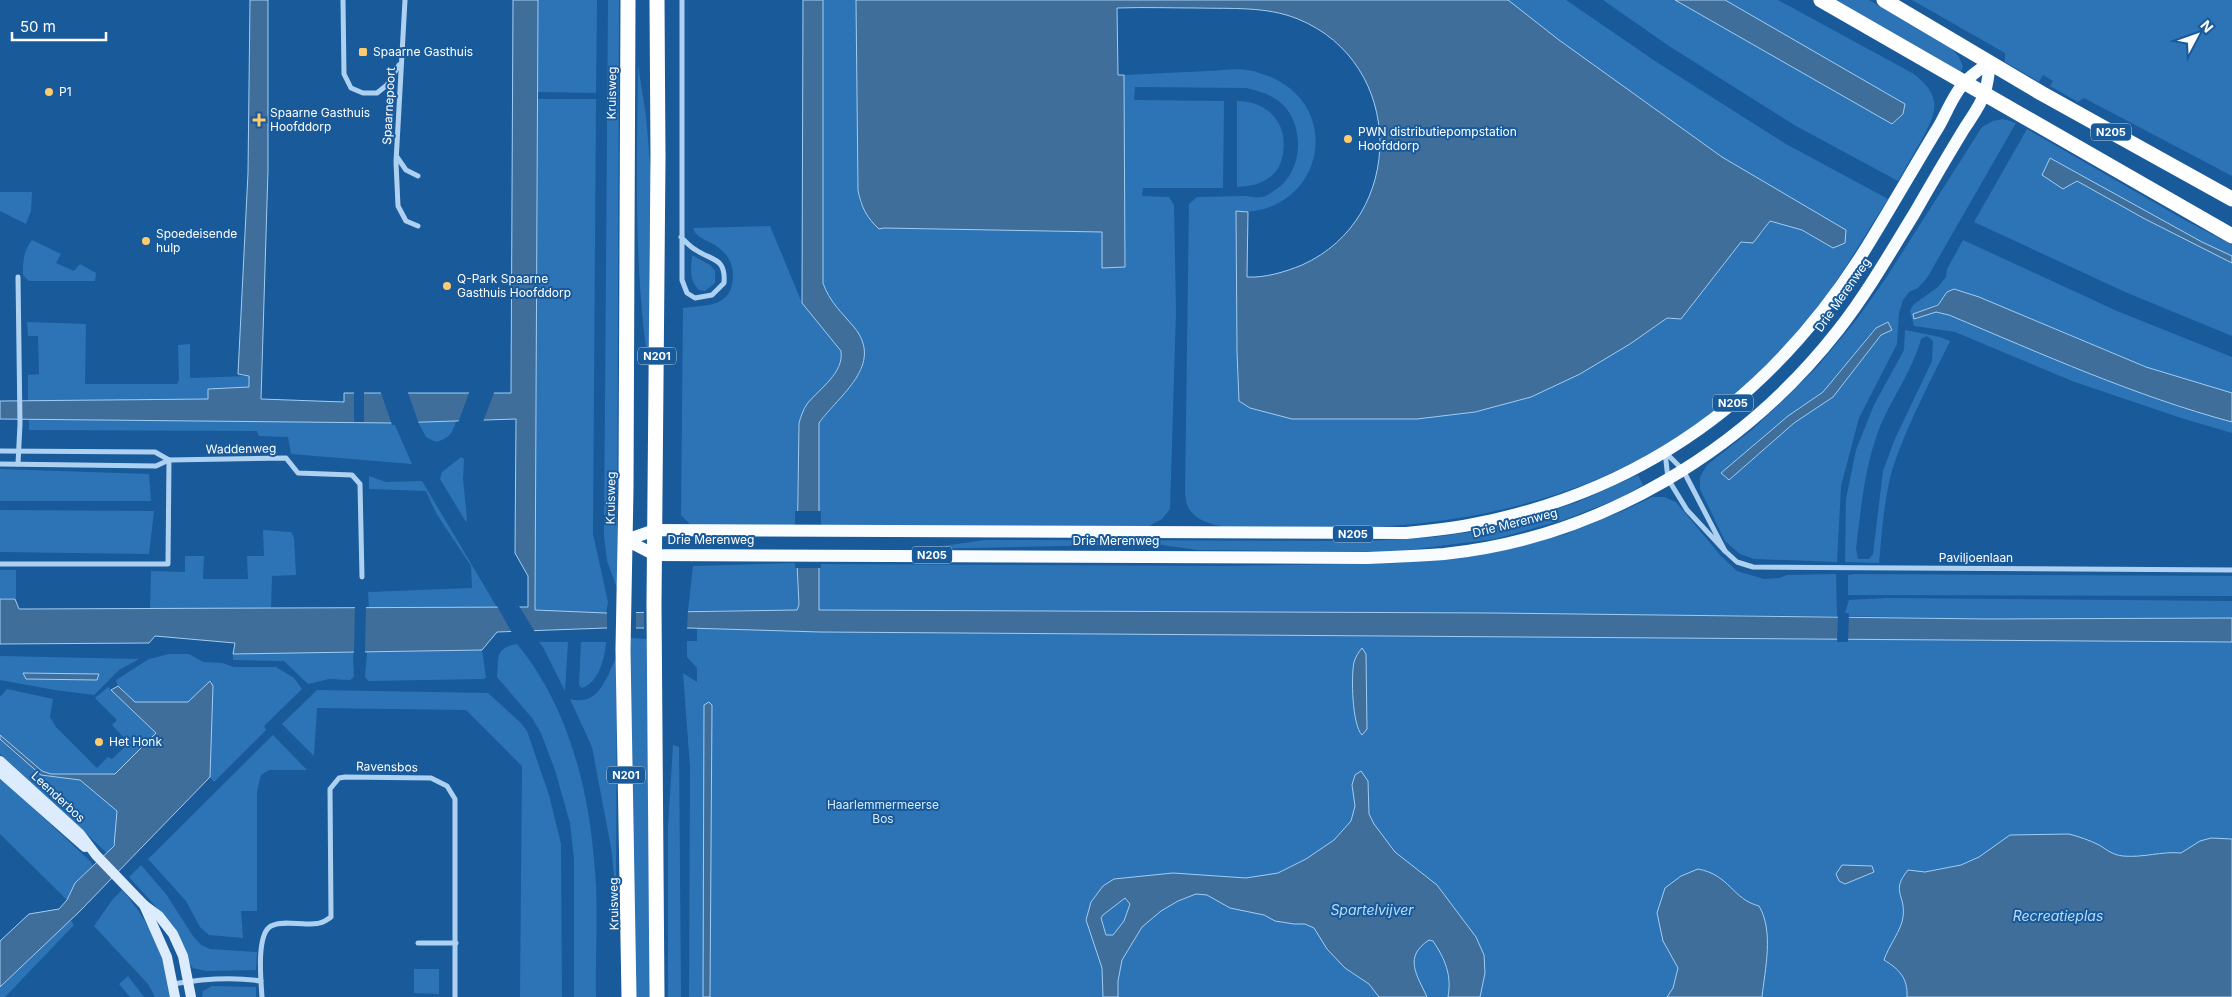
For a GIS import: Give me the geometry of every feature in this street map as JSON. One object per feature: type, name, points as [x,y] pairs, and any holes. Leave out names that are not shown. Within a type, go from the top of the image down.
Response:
[{"type":"highway","name":"Kruisweg","points":[[628,0],[626,540],[623,650],[629,997]]},
{"type":"highway","name":"N201","points":[[657,0],[654,606],[657,997]]},
{"type":"highway","name":"N205","points":[[1821,0],[2232,236]]},
{"type":"highway","name":"N205","points":[[1884,0],[2232,199]]},
{"type":"main road","name":"Drie Merenweg","points":[[626,540],[655,530],[1355,534],[1424,531],[1468,526],[1544,507],[1588,490],[1665,452],[1739,399],[1780,362],[1819,317],[1874,236],[1965,82],[1990,62]]},
{"type":"main road","name":"Drie Merenweg","points":[[626,540],[655,555],[822,554],[1304,559],[1445,554],[1481,548],[1571,525],[1631,499],[1684,470],[1712,452],[1756,418],[1785,391],[1828,344],[1879,271],[1985,94],[1990,62]]},
{"type":"main road","name":"Leenderbos","points":[[0,761],[80,834],[96,855],[144,905],[160,916],[173,934],[183,956],[191,997]]},
{"type":"main road","name":"Leenderbos","points":[[0,772],[74,838],[96,855]]},
{"type":"main road","name":"Leenderbos","points":[[144,905],[164,948],[174,984],[175,997]]},
{"type":"street","name":"Spaarnepoort","points":[[342,0],[344,74],[351,88],[363,93],[377,93],[387,85],[398,71],[402,58]]},
{"type":"street","name":"Spaarnepoort","points":[[405,0],[397,156],[398,206],[406,221],[418,226]]},
{"type":"street","points":[[681,237],[696,251],[716,259],[722,266],[724,283],[712,295],[695,298],[687,293],[682,280],[681,237],[682,0]]},
{"type":"street","name":"Spaarnepoort","points":[[397,156],[406,170],[418,176]]},
{"type":"street","points":[[18,277],[20,424],[18,464]]},
{"type":"street","name":"Waddenweg","points":[[0,451],[155,452],[169,460]]},
{"type":"street","name":"Paviljoenlaan","points":[[1665,452],[1684,470],[1725,551]]},
{"type":"street","name":"Paviljoenlaan","points":[[1665,452],[1668,479],[1687,510],[1737,562],[1753,568],[2232,570]]},
{"type":"street","name":"Waddenweg","points":[[0,464],[156,466],[169,460],[286,458],[298,473],[352,476],[360,484],[362,577]]},
{"type":"street","points":[[0,564],[168,564],[169,460]]},
{"type":"street","name":"Ravensbos","points":[[262,997],[261,946],[266,930],[272,925],[279,924],[323,924],[331,917],[330,789],[338,778],[344,777],[431,778],[447,786],[455,799],[455,997]]},
{"type":"street","points":[[418,943],[456,943]]},
{"type":"street","points":[[174,984],[189,981],[248,979],[262,981]]},
{"type":"green space","points":[[538,0],[597,0],[596,93],[538,92]]},
{"type":"green space","points":[[608,0],[619,0],[617,588],[607,561],[604,536]]},
{"type":"green space","points":[[823,0],[856,0],[858,190],[860,203],[879,229],[1103,232],[1124,267],[1124,75],[1241,69],[1268,76],[1293,91],[1308,111],[1315,134],[1314,157],[1305,179],[1288,197],[1265,209],[1236,212],[1239,401],[1359,418],[1417,419],[1475,412],[1531,397],[1630,344],[1667,318],[1681,319],[1741,242],[1762,233],[1770,221],[1802,230],[1833,248],[1846,230],[1722,157],[1559,40],[1508,0],[1566,0],[1658,63],[1786,144],[1888,199],[1834,285],[1793,339],[1758,373],[1706,417],[1652,452],[1594,480],[1535,501],[1473,516],[1409,524],[1344,528],[1229,527],[1206,522],[1196,517],[1188,507],[1185,493],[1189,204],[1197,197],[1259,197],[1272,192],[1282,185],[1294,165],[1298,142],[1296,130],[1292,118],[1282,104],[1273,97],[1246,88],[1135,87],[1134,100],[1224,101],[1223,188],[1143,188],[1142,196],[1169,197],[1174,205],[1176,312],[1170,509],[1162,519],[1149,526],[819,526],[819,423],[853,383],[862,369],[823,283]]},
{"type":"green space","points":[[1603,0],[1675,0],[1892,124],[1903,114],[1904,104],[1725,0],[1778,0],[1914,74],[1930,90],[1933,98],[1934,105],[1931,122],[1898,181],[1796,126],[1669,46]]},
{"type":"green space","points":[[1829,0],[1869,0],[1951,48],[1959,57],[1963,67],[1960,73]]},
{"type":"green space","points":[[1912,0],[2232,0],[2232,176],[2084,98],[2078,102],[2050,86],[2053,81],[2043,75],[2039,82],[2005,62],[2005,53]]},
{"type":"green space","points":[[638,65],[646,116],[651,175],[649,248],[650,374],[638,259]]},
{"type":"green space","points":[[538,99],[596,99],[593,534],[608,602],[606,613],[535,610]]},
{"type":"green space","points":[[1237,101],[1258,105],[1274,116],[1279,124],[1284,143],[1281,161],[1273,175],[1250,186],[1237,187]]},
{"type":"green space","points":[[2003,119],[2016,123],[1927,278],[1918,288],[1909,292],[1903,300],[1899,313],[1897,344],[1859,418],[1841,486],[1837,562],[1754,559],[1740,554],[1725,541],[1700,489],[1700,477],[1707,465],[1753,429],[1788,396],[1817,367],[1857,319],[1886,278],[1982,127],[1993,121]],"holes":[[[1875,328],[1891,330],[1881,335],[1833,397],[1794,423],[1729,480],[1721,473],[1788,416],[1823,392]]]},
{"type":"green space","points":[[2027,129],[2183,219],[2232,245],[2232,336],[2125,292],[1974,222]]},
{"type":"green space","points":[[0,192],[32,192],[31,211],[26,224],[0,211]]},
{"type":"green space","points":[[770,226],[802,303],[841,351],[837,370],[809,404],[799,423],[797,525],[691,525],[681,515],[683,308],[710,305],[724,299],[732,285],[733,275],[731,263],[725,254],[715,245],[697,235],[693,228]]},
{"type":"green space","points":[[32,240],[61,254],[56,263],[74,271],[80,264],[96,273],[95,281],[29,281],[23,275],[23,266],[25,252]]},
{"type":"green space","points":[[1963,240],[2117,311],[2232,357],[2232,393],[2147,367],[1979,297],[1954,289],[1947,292],[1938,304],[1913,314],[1936,312],[1950,315],[2124,387],[2196,412],[2232,422],[2232,433],[2072,381],[1955,332],[1914,326],[1910,311],[1913,305],[1938,287],[1946,277],[1947,269]]},
{"type":"green space","points":[[692,255],[710,265],[715,271],[715,283],[705,291],[699,290],[691,274]]},
{"type":"green space","points":[[27,322],[86,324],[85,384],[177,384],[179,380],[178,345],[190,344],[190,378],[249,376],[249,387],[208,389],[209,399],[28,401],[28,375],[39,374],[38,336],[28,336]]},
{"type":"green space","points":[[1905,330],[1940,337],[1950,341],[1912,419],[1893,467],[1885,503],[1879,563],[1845,562],[1846,499],[1856,450],[1874,405],[1904,350]],"holes":[[[1927,336],[1933,341],[1932,361],[1894,441],[1883,471],[1873,554],[1869,559],[1858,559],[1856,548],[1864,490],[1873,446],[1912,363],[1921,339]]]},
{"type":"green space","points":[[29,419],[394,423],[412,464],[291,454],[288,437],[259,436],[257,431],[29,430]]},
{"type":"green space","points":[[456,421],[449,435],[436,442],[426,437],[418,422]]},
{"type":"green space","points":[[461,457],[464,459],[463,479],[466,522],[440,479],[442,472]]},
{"type":"green space","points":[[0,469],[149,474],[151,501],[0,501]]},
{"type":"green space","points":[[1638,475],[1643,485],[1620,498],[1564,520],[1495,539],[1392,552],[1198,550],[1155,544],[921,549],[985,540],[1369,541],[1434,537],[1478,531],[1532,517],[1578,502]]},
{"type":"green space","points":[[369,476],[386,482],[422,481],[498,609],[369,609],[368,592],[472,588],[471,566],[436,513],[426,491],[369,489]]},
{"type":"green space","points":[[1652,497],[1664,497],[1676,502],[1721,556],[1737,571],[1764,579],[1779,578],[1787,575],[1836,574],[1837,616],[819,610],[818,564],[1225,566],[1401,563],[1496,552],[1566,534]]},
{"type":"green space","points":[[0,510],[154,511],[149,554],[0,552]]},
{"type":"green space","points":[[263,530],[291,532],[294,538],[296,575],[272,576],[271,609],[150,609],[151,571],[185,572],[185,556],[204,556],[203,579],[248,579],[247,556],[264,556]]},
{"type":"green space","points":[[797,563],[799,605],[797,610],[688,611],[693,566]]},
{"type":"green space","points":[[0,570],[16,570],[16,598],[0,598]]},
{"type":"green space","points":[[1848,575],[2232,576],[2232,596],[1848,595]]},
{"type":"green space","points":[[1888,598],[2232,601],[2232,618],[1988,619],[1844,616],[1849,600]]},
{"type":"green space","name":"Haarlemmermeerse Bos","points":[[697,625],[2232,638],[2232,997],[689,997],[690,767],[683,673],[697,682],[697,668],[687,657],[687,641],[697,641]]},
{"type":"green space","points":[[629,638],[650,639],[649,997],[634,997]]},
{"type":"green space","points":[[539,642],[568,642],[565,691],[543,647]]},
{"type":"green space","points":[[581,642],[606,642],[597,675],[588,685],[582,688],[579,685]]},
{"type":"green space","points":[[517,644],[549,692],[572,746],[580,774],[591,831],[595,877],[597,911],[596,997],[574,997],[574,859],[570,823],[555,770],[541,733],[532,718],[497,677],[498,659],[501,651],[504,648]]},
{"type":"green space","points":[[482,650],[486,677],[484,679],[369,681],[365,677],[367,652]]},
{"type":"green space","points":[[353,652],[354,677],[350,680],[329,679],[308,684],[284,661],[233,660],[233,654]]},
{"type":"green space","points":[[169,654],[189,654],[203,662],[222,663],[234,667],[276,667],[294,678],[302,689],[264,726],[266,730],[214,782],[210,777],[212,681],[188,702],[135,702],[118,686],[116,680],[149,659]]},
{"type":"green space","points":[[0,656],[139,659],[119,670],[94,695],[0,680]]},
{"type":"green space","points":[[617,656],[616,903],[612,853],[592,747],[570,699],[588,699],[595,695],[605,681]]},
{"type":"green space","points":[[108,687],[156,733],[115,774],[51,774],[41,771],[0,735],[0,697],[7,689],[53,699],[50,717],[56,727],[97,768],[108,757],[112,759],[129,743],[112,725],[117,720],[95,698]]},
{"type":"green space","points":[[317,690],[488,693],[521,723],[527,731],[549,795],[561,844],[562,997],[520,997],[522,766],[466,710],[317,708],[314,756],[282,724]]},
{"type":"green space","points":[[273,735],[307,770],[269,770],[261,775],[257,791],[257,911],[241,911],[243,938],[209,935],[200,927],[186,901],[148,859]]},
{"type":"green space","points":[[0,739],[41,775],[80,780],[117,811],[115,840],[107,853],[0,754]]},
{"type":"green space","points":[[673,745],[679,747],[681,997],[668,997],[668,827]]},
{"type":"green space","points":[[0,777],[91,862],[93,866],[75,883],[67,900],[0,834]]},
{"type":"green space","points":[[141,865],[166,894],[193,936],[201,945],[210,949],[257,952],[256,970],[206,971],[193,968],[183,956],[158,909],[129,877]]},
{"type":"green space","points":[[122,890],[140,913],[155,940],[169,982],[171,997],[155,997],[148,984],[94,926],[113,899]]},
{"type":"green space","points":[[70,920],[74,925],[5,997],[0,997],[0,987]]},
{"type":"green space","points":[[414,969],[439,969],[439,994],[414,993]]},
{"type":"green space","points":[[128,976],[144,997],[130,997],[119,984]]},
{"type":"green space","points":[[212,986],[256,987],[256,997],[202,997],[203,991]]},
{"type":"water","points":[[250,0],[268,0],[268,170],[261,399],[344,402],[344,393],[511,393],[513,0],[538,0],[535,610],[606,613],[797,610],[799,605],[797,563],[799,423],[807,404],[830,380],[841,359],[841,351],[802,303],[803,0],[823,0],[823,283],[832,301],[854,327],[862,341],[864,354],[862,367],[856,379],[819,423],[819,610],[1493,613],[1988,619],[2232,618],[2232,642],[820,632],[688,628],[606,628],[497,632],[482,650],[233,654],[235,643],[155,636],[149,643],[0,644],[0,599],[15,599],[19,609],[528,607],[528,576],[515,553],[516,419],[394,423],[0,419],[0,401],[208,399],[208,389],[249,387],[249,376],[238,374],[248,173]]},
{"type":"water","points":[[856,0],[1508,0],[1559,40],[1722,157],[1846,230],[1845,243],[1833,248],[1802,230],[1770,221],[1753,243],[1741,242],[1681,319],[1667,318],[1630,344],[1580,374],[1531,397],[1475,412],[1417,419],[1292,419],[1250,408],[1239,401],[1236,211],[1248,212],[1247,277],[1275,274],[1302,265],[1336,243],[1361,213],[1375,178],[1380,141],[1374,104],[1359,69],[1333,40],[1298,19],[1261,10],[1235,8],[1117,8],[1118,75],[1124,75],[1125,267],[1102,268],[1102,232],[879,229],[875,225],[865,212],[858,190]]},
{"type":"water","points":[[1675,0],[1725,0],[1905,104],[1903,114],[1892,124]]},
{"type":"water","points":[[2050,158],[2202,242],[2232,256],[2232,263],[2145,219],[2077,181],[2063,189],[2042,175]]},
{"type":"water","points":[[1954,289],[1979,297],[2146,367],[2232,393],[2232,422],[2196,412],[2124,387],[1949,315],[1936,312],[1914,319],[1913,314],[1938,305],[1947,292]]},
{"type":"water","points":[[1888,322],[1892,330],[1881,335],[1833,397],[1794,423],[1729,480],[1721,473],[1788,416],[1823,392],[1876,328]]},
{"type":"water","points":[[1362,648],[1366,654],[1367,729],[1362,735],[1354,711],[1353,678],[1354,662]]},
{"type":"water","points":[[23,673],[99,674],[97,680],[26,679]]},
{"type":"water","points":[[210,681],[213,686],[210,777],[79,912],[0,987],[0,941],[29,914],[59,909],[67,900],[75,883],[114,846],[117,811],[80,780],[41,775],[0,739],[0,735],[42,771],[51,774],[115,774],[156,733],[111,690],[118,686],[135,702],[188,702]]},
{"type":"water","points":[[709,702],[712,705],[710,997],[703,997],[704,705]]},
{"type":"water","name":"Spartelvijver","points":[[1361,771],[1368,781],[1369,814],[1374,824],[1395,852],[1437,885],[1476,937],[1484,955],[1485,973],[1480,997],[1448,997],[1448,974],[1441,954],[1433,941],[1429,940],[1421,946],[1414,960],[1416,974],[1427,997],[1379,997],[1369,984],[1345,968],[1327,949],[1314,928],[1305,924],[1275,921],[1264,915],[1230,908],[1207,895],[1196,894],[1178,901],[1161,911],[1142,927],[1122,960],[1118,981],[1118,997],[1103,997],[1102,968],[1086,920],[1091,902],[1103,886],[1114,879],[1173,873],[1246,878],[1278,873],[1306,859],[1334,840],[1351,821],[1355,806],[1352,785],[1355,775]],"holes":[[[1125,898],[1130,904],[1124,921],[1113,935],[1106,935],[1101,918],[1103,915]]]},
{"type":"water","name":"Recreatieplas","points":[[2069,834],[2081,837],[2116,855],[2123,856],[2181,853],[2200,841],[2211,838],[2232,839],[2232,997],[1907,997],[1906,984],[1902,975],[1884,960],[1902,922],[1903,903],[1899,888],[1908,870],[1925,872],[1961,865],[1979,857],[2010,835]]},
{"type":"water","points":[[1842,865],[1872,866],[1874,872],[1845,884],[1839,881],[1836,874]]},
{"type":"water","points":[[1698,869],[1717,876],[1750,903],[1759,906],[1764,916],[1767,950],[1762,997],[1667,997],[1673,988],[1678,968],[1663,941],[1657,913],[1665,888],[1681,876]]},
{"type":"pier","points":[[354,390],[364,390],[364,422],[354,422]]},
{"type":"pier","points":[[380,390],[407,390],[419,424],[392,425]]},
{"type":"pier","points":[[470,390],[495,390],[483,422],[458,423]]},
{"type":"pier","points":[[795,511],[821,511],[821,568],[795,568]]},
{"type":"pier","points":[[355,606],[366,606],[365,654],[354,653]]},
{"type":"pier","points":[[497,606],[519,606],[535,632],[512,633]]},
{"type":"pier","points":[[636,609],[636,630],[607,630],[607,610]]},
{"type":"pier","points":[[644,609],[688,609],[687,630],[644,630]]},
{"type":"pier","points":[[1838,613],[1849,613],[1848,642],[1837,642]]},
{"type":"place","name":"Spaarne Gasthuis","points":[[363,52]]},
{"type":"place","name":"P1","points":[[49,92]]},
{"type":"place","name":"Spaarne Gasthuis Hoofddorp","points":[[259,120]]},
{"type":"place","name":"PWN distributiepompstation Hoofddorp","points":[[1348,139]]},
{"type":"place","name":"Spoedeisende hulp","points":[[146,241]]},
{"type":"place","name":"Q-Park Spaarne Gasthuis Hoofddorp","points":[[447,286]]},
{"type":"place","name":"Het Honk","points":[[99,742]]}]
